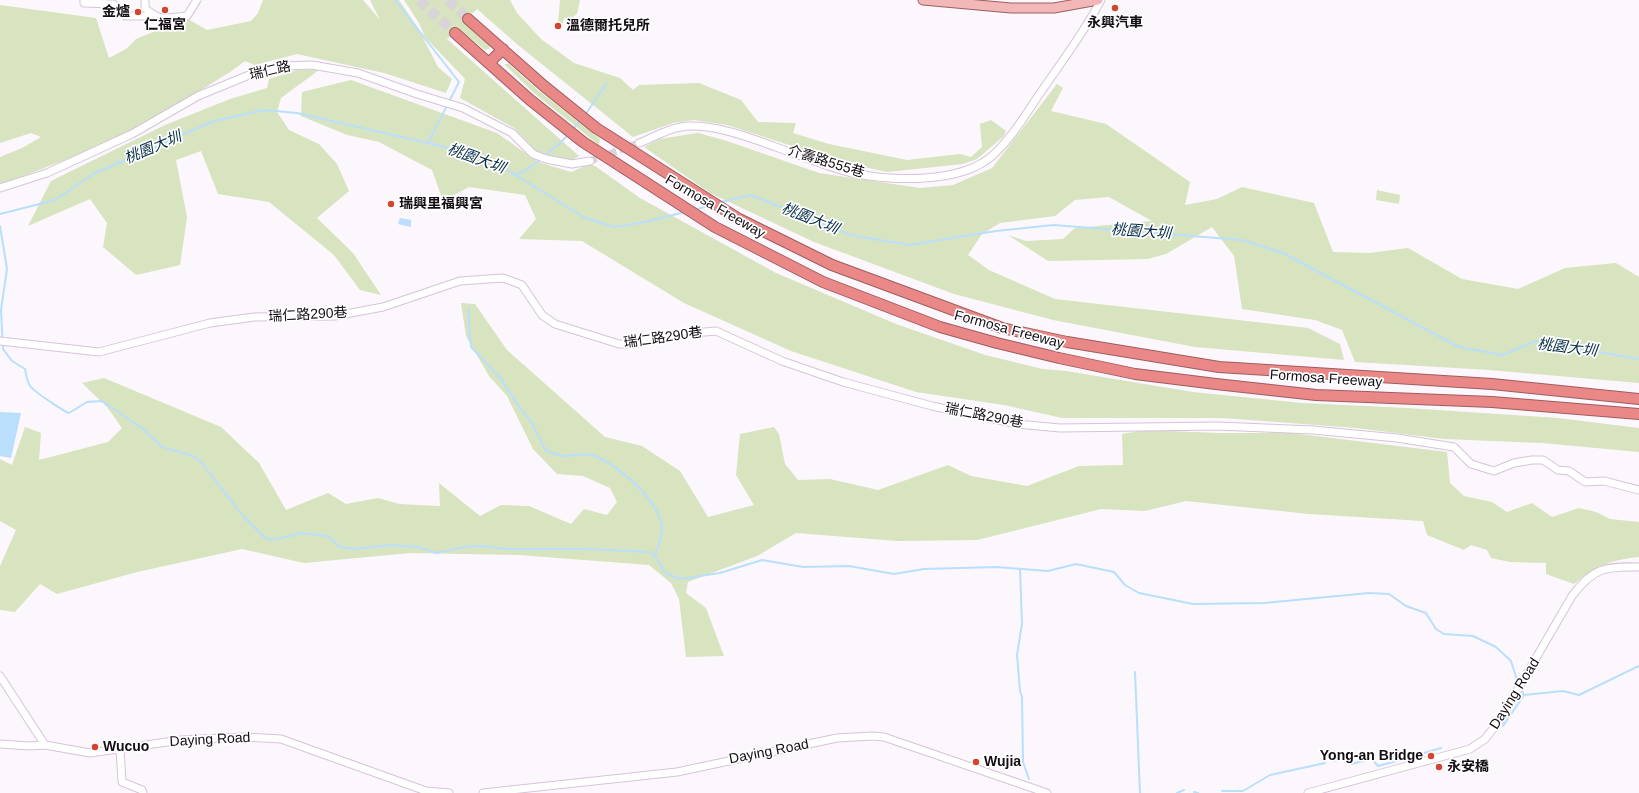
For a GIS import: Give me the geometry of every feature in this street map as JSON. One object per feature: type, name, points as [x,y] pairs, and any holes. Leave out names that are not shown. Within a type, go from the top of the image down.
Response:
[{"type":"highway","name":"Formosa Freeway","points":[[468,19],[583,117],[677,181],[739,219],[832,265],[947,309],[1002,328],[1067,342],[1219,367],[1492,384],[1639,399]]},
{"type":"highway","name":"Formosa Freeway","points":[[455,33],[570,132],[653,188],[715,227],[823,282],[940,327],[997,343],[1135,374],[1316,395],[1492,402],[1639,414]]},
{"type":"highway","points":[[489,63],[502,49]]},
{"type":"main road","points":[[923,0],[1011,8],[1054,8],[1099,0]]},
{"type":"street","points":[[84,0],[84,3],[113,2],[125,16],[154,16],[162,19],[187,16],[197,0]]},
{"type":"street","points":[[144,0],[145,8],[154,16]]},
{"type":"street","name":"介壽路555巷","points":[[639,143],[681,127],[708,127],[748,137],[851,173],[890,178],[916,178],[958,172],[975,166],[991,157],[1015,132],[1077,40],[1099,0]]},
{"type":"street","name":"瑞仁路","points":[[0,188],[47,172],[99,150],[132,134],[198,96],[249,75],[282,66],[312,65],[358,73],[417,94],[463,108],[512,133],[533,154],[546,159],[572,164],[590,161]]},
{"type":"street","name":"瑞仁路290巷","points":[[3,341],[25,342],[99,352],[210,323],[301,315],[335,316],[383,307],[460,281],[503,278],[522,285],[542,315],[555,324],[619,344],[634,344],[670,335],[716,331],[782,361],[843,382],[932,406],[1017,424],[1060,428],[1218,426],[1335,432],[1397,438],[1454,447],[1471,464],[1494,471],[1514,463],[1543,460],[1558,470],[1569,471],[1585,482],[1604,480],[1639,490]]},
{"type":"street","name":"Daying Road","points":[[1308,793],[1398,767],[1450,755],[1478,744],[1491,732],[1520,688],[1572,596],[1581,584],[1593,574],[1612,567],[1639,567]]},
{"type":"street","points":[[0,676],[45,745]]},
{"type":"street","name":"Daying Road","points":[[483,793],[677,772],[837,738],[872,736],[884,737],[1047,793]]},
{"type":"street","name":"Daying Road","points":[[0,744],[29,746],[45,745],[90,753],[181,740],[244,737],[281,738],[426,791],[449,793]]},
{"type":"street","points":[[120,749],[122,782],[142,790],[144,793]]},
{"type":"green space","points":[[263,0],[363,0],[380,20],[370,0],[399,0],[418,28],[438,67],[452,79],[446,93],[384,73],[297,54],[255,65],[245,61],[180,103],[109,143],[0,185],[0,157],[22,148],[41,137],[31,133],[0,143],[0,5],[96,18],[109,58],[126,49],[136,39],[163,28],[165,21],[188,19],[207,30],[251,21],[258,13]]},
{"type":"green space","points":[[404,0],[510,0],[517,13],[541,39],[574,63],[620,78],[633,90],[639,85],[699,83],[741,100],[758,122],[796,123],[793,133],[829,144],[907,160],[960,154],[971,157],[982,147],[980,124],[991,120],[1006,131],[1004,136],[977,159],[963,164],[887,172],[842,162],[727,125],[694,120],[673,123],[633,137],[518,45],[477,9],[465,20],[490,45],[489,49],[485,50],[458,28],[447,39],[579,156],[571,161],[538,153],[514,128],[460,98],[465,79],[425,37],[419,23]]},
{"type":"green space","points":[[560,0],[580,0],[577,14],[569,19],[564,18],[563,23],[558,23]]},
{"type":"green space","points":[[504,64],[509,64],[538,90],[600,139],[599,145],[534,93]]},
{"type":"green space","points":[[297,70],[319,70],[281,98],[277,112],[289,130],[319,144],[337,164],[349,191],[317,218],[353,253],[381,295],[360,290],[334,255],[269,202],[218,194],[201,151],[176,160],[187,217],[180,265],[136,275],[103,247],[107,223],[90,199],[28,226],[51,181],[165,125],[230,99],[267,88],[269,79]]},
{"type":"green space","points":[[351,80],[497,133],[538,162],[571,172],[590,164],[595,166],[640,198],[776,273],[896,324],[985,355],[1043,369],[1066,371],[1193,392],[1302,403],[1558,418],[1639,428],[1639,452],[1542,443],[1444,439],[1356,428],[1223,418],[1062,418],[1004,405],[916,392],[791,351],[684,303],[582,241],[519,239],[536,219],[525,195],[469,187],[443,201],[432,170],[379,142],[347,135],[301,116],[302,92]]},
{"type":"green space","points":[[1057,84],[1063,88],[1051,111],[1106,124],[1190,182],[1185,205],[1217,199],[1242,187],[1314,203],[1333,252],[1369,253],[1408,248],[1462,279],[1518,289],[1565,268],[1616,263],[1639,277],[1639,383],[1489,370],[1355,362],[1342,330],[1315,320],[1242,309],[1234,256],[1212,227],[1166,254],[1148,259],[1048,261],[1008,235],[1026,241],[1063,239],[1075,228],[1152,221],[1109,197],[1075,200],[1055,216],[1000,223],[982,234],[968,255],[989,270],[1055,299],[1308,328],[1340,344],[1344,360],[1195,347],[1053,320],[954,294],[814,242],[710,193],[644,147],[659,139],[698,133],[727,141],[819,173],[920,188],[953,185],[992,168]]},
{"type":"green space","points":[[1377,190],[1400,195],[1399,204],[1376,200]]},
{"type":"green space","points":[[461,303],[475,304],[507,350],[605,437],[642,446],[680,471],[708,517],[754,505],[736,475],[740,434],[774,427],[779,434],[785,464],[798,480],[830,479],[878,490],[948,465],[971,476],[1027,486],[1079,466],[1123,465],[1122,434],[1145,430],[1218,433],[1291,433],[1447,452],[1450,483],[1464,496],[1492,502],[1507,512],[1532,503],[1552,517],[1579,508],[1596,512],[1610,519],[1639,522],[1639,557],[1611,562],[1597,568],[1574,584],[1546,574],[1546,563],[1510,562],[1491,558],[1487,550],[1471,545],[1464,550],[1427,535],[1423,521],[1309,514],[1186,501],[1145,511],[1101,509],[977,540],[898,541],[796,533],[757,556],[688,582],[686,593],[706,608],[724,656],[686,657],[679,599],[671,583],[649,565],[519,555],[410,553],[304,563],[242,549],[137,572],[57,594],[40,584],[15,612],[0,610],[0,566],[16,530],[0,521],[0,459],[12,465],[25,427],[41,433],[39,460],[108,442],[122,428],[107,407],[82,383],[104,378],[221,427],[259,463],[286,510],[328,493],[346,504],[378,498],[399,504],[440,506],[439,483],[480,516],[501,505],[529,506],[571,524],[584,509],[607,515],[617,502],[610,488],[583,476],[557,474],[533,449],[507,396],[489,376],[466,336]]},
{"type":"water","points":[[400,218],[411,220],[411,227],[398,224]]},
{"type":"water","points":[[0,412],[21,413],[11,458],[0,456]]},
{"type":"waterway","points":[[395,0],[459,82],[428,143]]},
{"type":"waterway","points":[[585,115],[607,83]]},
{"type":"waterway","name":"桃園大圳","points":[[0,214],[55,200],[93,174],[214,121],[264,110],[297,113],[454,149],[498,164],[585,218],[615,227],[645,222],[685,212]]},
{"type":"waterway","points":[[573,129],[581,120]]},
{"type":"waterway","points":[[544,156],[569,134]]},
{"type":"waterway","points":[[514,175],[525,171],[541,159]]},
{"type":"waterway","name":"桃園大圳","points":[[721,202],[751,195],[850,235],[909,245],[996,231],[1054,225],[1242,240],[1283,253],[1459,347],[1503,355],[1536,341],[1639,359]]},
{"type":"waterway","name":"桃園大圳","points":[[694,210],[711,205]]},
{"type":"waterway","points":[[0,226],[7,269],[1,310],[3,349],[12,361],[25,369],[31,387],[49,401],[69,413],[87,402],[102,401],[143,429],[162,447],[193,456],[200,461],[243,516],[265,538],[273,540],[302,533],[328,536],[340,547],[355,549],[391,545],[418,547],[437,553],[464,547],[481,546],[505,549],[590,549],[650,552],[655,556],[665,573],[680,579],[720,573],[762,560],[803,567],[849,566],[894,574],[924,569],[996,567],[1048,571],[1076,564],[1114,572],[1125,585],[1139,593],[1193,604],[1264,603],[1369,593],[1389,594],[1406,606],[1426,613],[1436,629],[1444,634],[1473,636],[1496,647],[1511,661],[1518,683]]},
{"type":"waterway","points":[[469,309],[471,347],[502,380],[532,423],[546,451],[565,456],[583,454],[595,456],[605,461],[626,476],[647,496],[660,518],[662,529],[661,539],[655,556]]},
{"type":"waterway","points":[[1020,569],[1022,624],[1017,655],[1020,691],[1022,697],[1023,762],[1029,779]]},
{"type":"waterway","points":[[1521,689],[1524,695],[1563,691],[1579,695],[1639,666]]},
{"type":"waterway","points":[[1135,672],[1140,793]]},
{"type":"waterway","points":[[1503,726],[1524,695]]},
{"type":"waterway","points":[[1407,758],[1441,748]]},
{"type":"waterway","points":[[1334,761],[1348,758],[1351,764],[1372,759],[1378,766],[1397,761]]},
{"type":"waterway","points":[[1222,791],[1243,791],[1270,775],[1325,763]]},
{"type":"waterway","points":[[1177,793],[1184,790]]},
{"type":"waterway","points":[[1194,792],[1198,793]]},
{"type":"tunnel","points":[[419,0],[455,33]]},
{"type":"tunnel","points":[[448,0],[468,19]]},
{"type":"tunnel","points":[[590,161],[639,143]]},
{"type":"place","name":"永興汽車","points":[[1115,8]]},
{"type":"place","name":"仁福宮","points":[[165,10]]},
{"type":"place","name":"金爐","points":[[138,12]]},
{"type":"place","name":"溫德爾托兒所","points":[[558,26]]},
{"type":"place","name":"瑞興里福興宮","points":[[391,204]]},
{"type":"place","name":"Wucuo","points":[[95,747]]},
{"type":"place","name":"Yong-an Bridge","points":[[1431,756]]},
{"type":"place","name":"Wujia","points":[[976,762]]},
{"type":"place","name":"永安橋","points":[[1439,767]]}]
